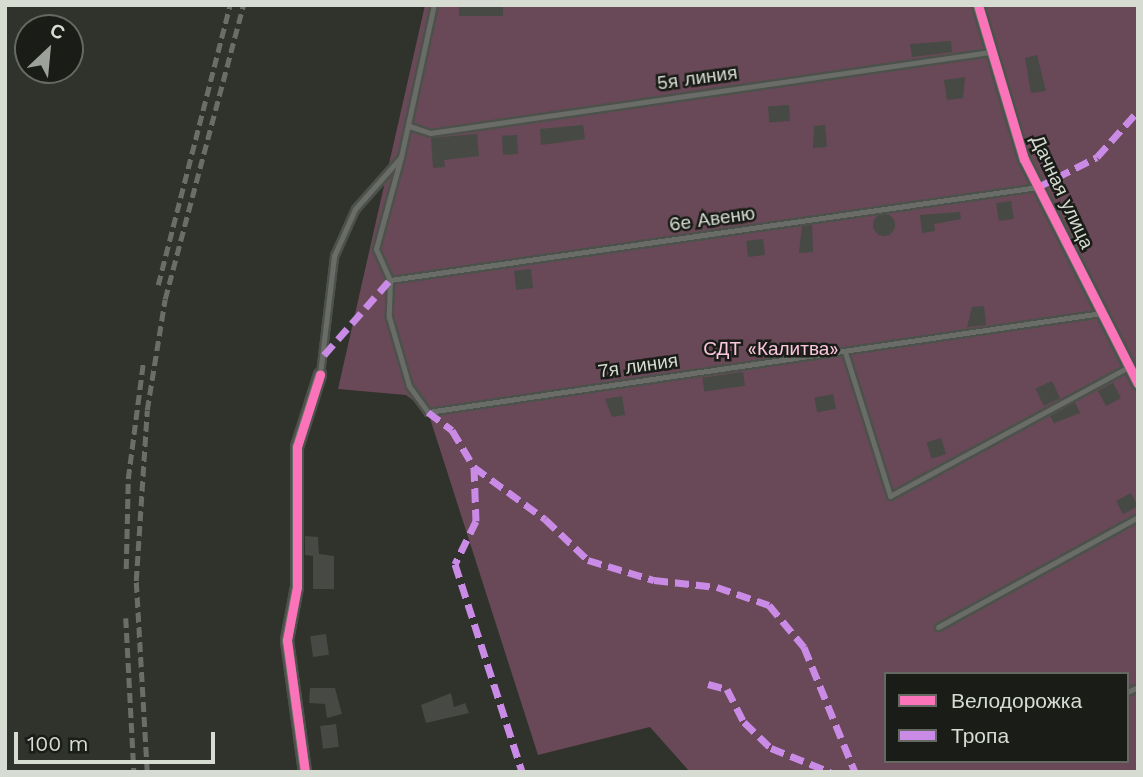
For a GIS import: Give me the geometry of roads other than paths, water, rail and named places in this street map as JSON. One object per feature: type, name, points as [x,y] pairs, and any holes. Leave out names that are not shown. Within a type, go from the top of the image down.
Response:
[{"type":"street","name":"Дачная улица","points":[[978,5],[990,52],[1038,187],[1138,384]]},
{"type":"street","points":[[305,772],[287,640],[297,587],[297,447],[320,375]]},
{"type":"lane","points":[[390,280],[376,249],[409,126],[434,5]]},
{"type":"lane","name":"5я линия","points":[[409,126],[430,133],[990,52]]},
{"type":"lane","points":[[320,375],[334,256],[355,209],[401,157]]},
{"type":"lane","name":"6е Авеню","points":[[390,280],[1038,187]]},
{"type":"lane","name":"7я линия","points":[[390,280],[389,317],[409,386],[428,412],[1102,313]]},
{"type":"lane","points":[[845,352],[890,496],[1129,367]]},
{"type":"lane","points":[[938,627],[1138,517]]},
{"type":"railway","points":[[158,285],[230,5]]},
{"type":"railway","points":[[147,772],[136,581],[147,410],[165,299],[243,5]]},
{"type":"railway","points":[[126,569],[128,479],[143,364]]},
{"type":"railway","points":[[126,618],[134,772]]},
{"type":"park label","name":"СДТ «Калитва»","points":[[771,349]]}]
